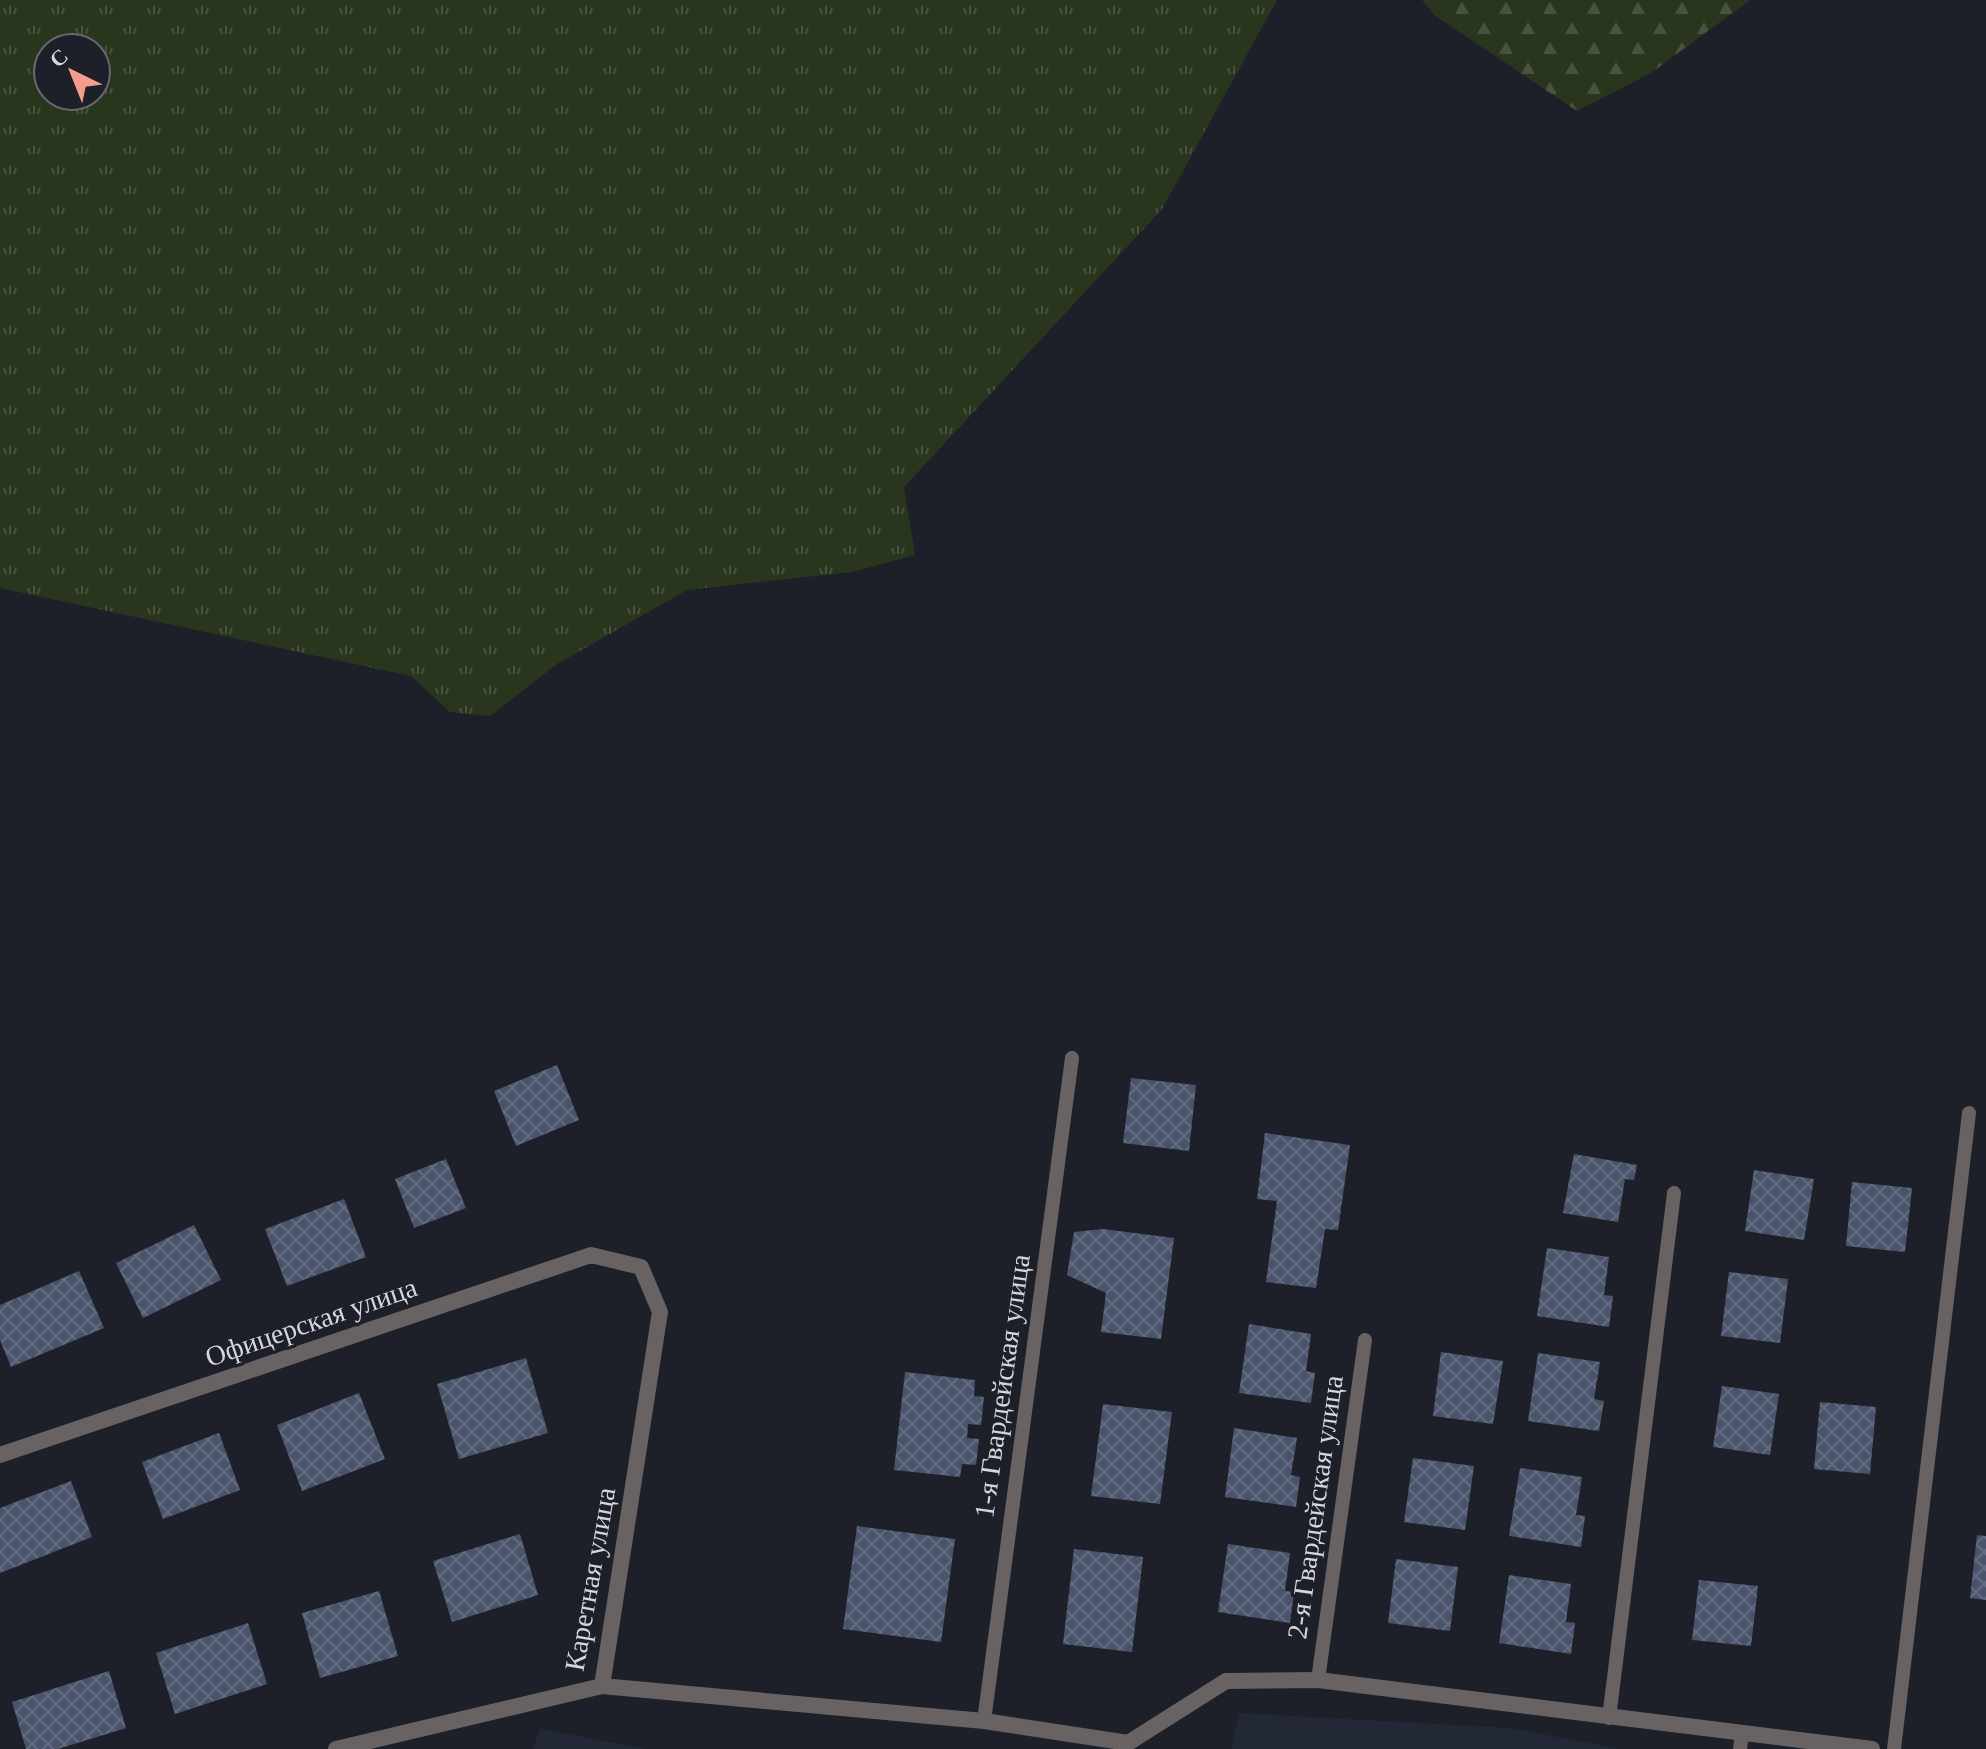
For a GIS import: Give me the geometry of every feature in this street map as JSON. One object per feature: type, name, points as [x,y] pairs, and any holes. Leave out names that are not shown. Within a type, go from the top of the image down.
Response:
[{"type":"street","name":"Офицерская улица","points":[[0,1455],[591,1255],[641,1267]]},
{"type":"street","name":"Каретная улица","points":[[336,1749],[602,1686],[660,1312],[641,1267]]},
{"type":"street","points":[[602,1686],[984,1721],[1128,1743],[1226,1681],[1318,1680],[1609,1718],[1741,1741],[1872,1749]]},
{"type":"lane","name":"1-я Гвардейская улица","points":[[984,1721],[1072,1058]]},
{"type":"lane","points":[[1894,1749],[1969,1113]]},
{"type":"lane","points":[[1609,1718],[1674,1193]]},
{"type":"lane","name":"2-я Гвардейская улица","points":[[1318,1680],[1365,1340]]},
{"type":"shaded area","points":[[1239,1713],[1511,1728],[1620,1749],[1231,1749]]},
{"type":"shaded area","points":[[540,1729],[647,1749],[533,1749]]},
{"type":"green space","points":[[0,0],[1277,0],[1162,209],[904,487],[915,555],[852,572],[687,590],[557,664],[490,716],[450,712],[411,676],[0,588]]},
{"type":"green space","points":[[1422,0],[1750,0],[1651,73],[1577,111],[1434,15]]},
{"type":"building","points":[[557,1065],[579,1120],[516,1146],[494,1091]]},
{"type":"building","points":[[1131,1078],[1196,1085],[1189,1151],[1123,1143]]},
{"type":"building","points":[[1265,1133],[1350,1145],[1338,1230],[1325,1229],[1316,1288],[1266,1282],[1277,1201],[1257,1199]]},
{"type":"building","points":[[1574,1154],[1637,1165],[1634,1180],[1625,1179],[1618,1222],[1563,1213]]},
{"type":"building","points":[[446,1159],[466,1208],[414,1228],[395,1179]]},
{"type":"building","points":[[1754,1170],[1814,1179],[1804,1240],[1745,1231]]},
{"type":"building","points":[[1852,1182],[1912,1188],[1905,1252],[1846,1246]]},
{"type":"building","points":[[344,1199],[366,1257],[287,1286],[265,1229]]},
{"type":"building","points":[[194,1225],[221,1280],[143,1318],[116,1263]]},
{"type":"building","points":[[1103,1229],[1174,1238],[1161,1339],[1101,1332],[1106,1293],[1067,1275],[1074,1232]]},
{"type":"building","points":[[1547,1248],[1609,1257],[1604,1295],[1613,1296],[1609,1327],[1537,1316]]},
{"type":"building","points":[[79,1271],[104,1328],[11,1367],[0,1340],[0,1305]]},
{"type":"building","points":[[1729,1272],[1788,1279],[1780,1343],[1721,1336]]},
{"type":"building","points":[[1249,1324],[1311,1334],[1306,1371],[1315,1373],[1311,1403],[1239,1393]]},
{"type":"building","points":[[1441,1352],[1503,1361],[1493,1424],[1433,1416]]},
{"type":"building","points":[[1538,1353],[1600,1362],[1594,1399],[1604,1401],[1599,1431],[1528,1421]]},
{"type":"building","points":[[526,1358],[548,1433],[459,1459],[437,1384]]},
{"type":"building","points":[[905,1372],[975,1380],[974,1396],[984,1397],[981,1425],[968,1424],[967,1438],[979,1439],[976,1465],[962,1464],[960,1477],[894,1470]]},
{"type":"building","points":[[1722,1386],[1779,1394],[1770,1455],[1713,1447]]},
{"type":"building","points":[[359,1393],[385,1459],[302,1491],[277,1425]]},
{"type":"building","points":[[1820,1402],[1876,1407],[1870,1474],[1814,1469]]},
{"type":"building","points":[[1103,1404],[1172,1412],[1160,1504],[1091,1496]]},
{"type":"building","points":[[1234,1428],[1297,1438],[1291,1475],[1300,1477],[1296,1507],[1225,1497]]},
{"type":"building","points":[[219,1433],[240,1490],[163,1519],[142,1462]]},
{"type":"building","points":[[1413,1458],[1474,1466],[1465,1530],[1404,1522]]},
{"type":"building","points":[[1520,1468],[1582,1477],[1576,1515],[1585,1516],[1581,1547],[1509,1536]]},
{"type":"building","points":[[71,1481],[92,1537],[0,1573],[0,1508]]},
{"type":"building","points":[[857,1526],[955,1539],[941,1642],[843,1629]]},
{"type":"building","points":[[520,1534],[538,1595],[452,1622],[433,1561]]},
{"type":"building","points":[[1977,1535],[1986,1536],[1986,1600],[1970,1598]]},
{"type":"building","points":[[1228,1544],[1290,1553],[1285,1591],[1294,1592],[1290,1623],[1218,1612]]},
{"type":"building","points":[[1074,1549],[1143,1557],[1132,1652],[1063,1644]]},
{"type":"building","points":[[1396,1559],[1458,1567],[1450,1631],[1388,1623]]},
{"type":"building","points":[[1509,1575],[1571,1584],[1566,1622],[1575,1623],[1571,1654],[1499,1643]]},
{"type":"building","points":[[1699,1580],[1758,1586],[1751,1646],[1692,1640]]},
{"type":"building","points":[[379,1591],[398,1656],[320,1678],[302,1613]]},
{"type":"building","points":[[248,1623],[267,1684],[175,1714],[156,1653]]},
{"type":"building","points":[[109,1671],[126,1728],[58,1749],[26,1749],[12,1702]]}]
